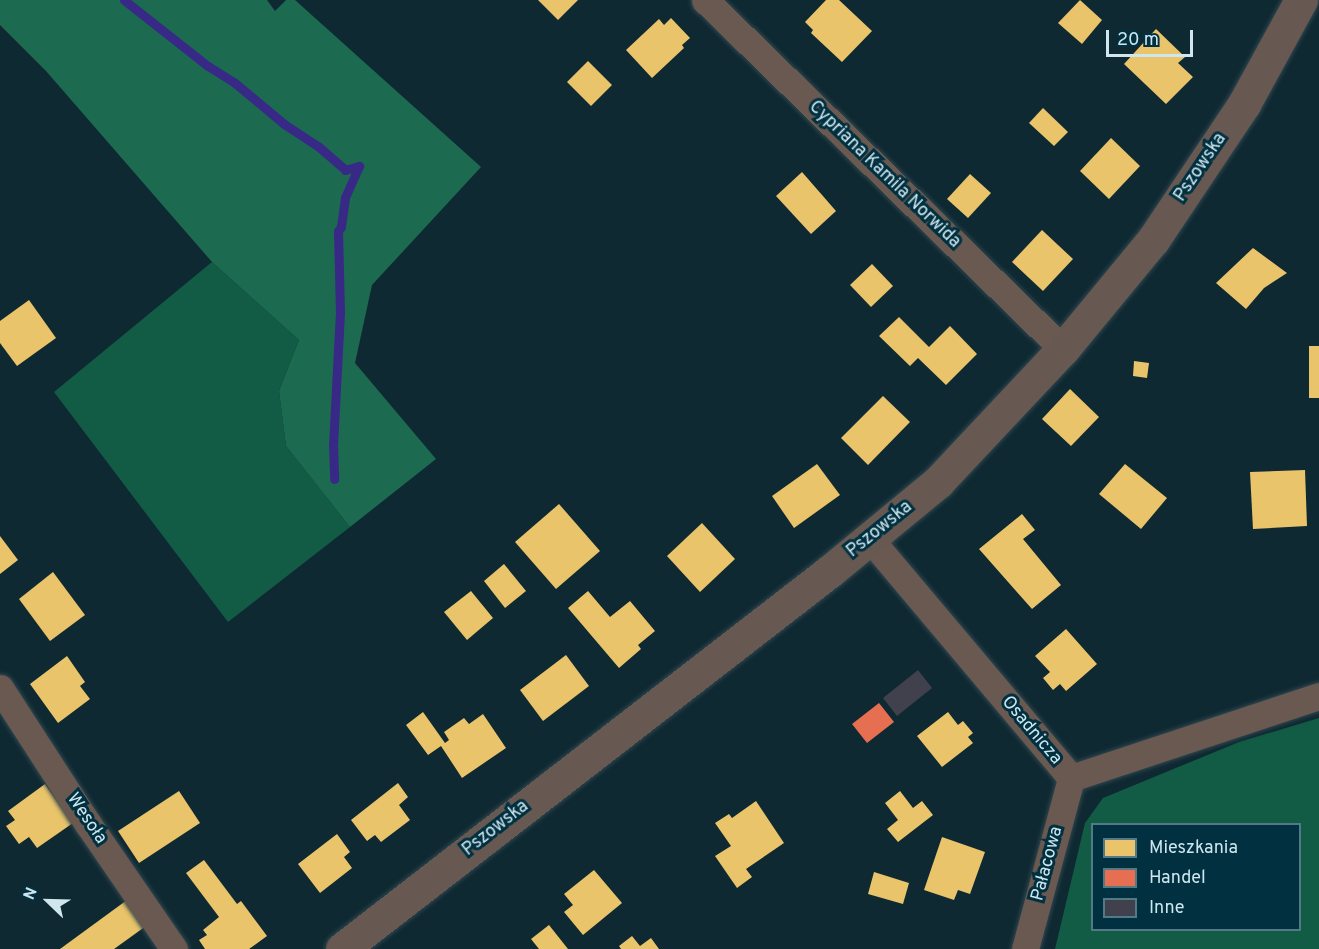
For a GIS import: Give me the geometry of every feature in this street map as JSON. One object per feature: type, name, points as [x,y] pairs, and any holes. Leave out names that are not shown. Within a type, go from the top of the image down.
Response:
[{"type":"main road","name":"Pszowska","points":[[342,949],[870,539],[938,482],[1063,349],[1153,240],[1244,104],[1301,0]]},
{"type":"street","name":"Cypriana Kamila Norwida","points":[[705,0],[1063,349]]},
{"type":"street","name":"Osadnicza","points":[[870,539],[1071,778],[1319,696]]},
{"type":"street","name":"Wesoła","points":[[0,688],[88,824],[174,949]]},
{"type":"street","name":"Pałacowa","points":[[1025,949],[1071,778]]},
{"type":"green space","points":[[0,0],[267,0],[275,11],[286,0],[295,0],[481,167],[372,285],[355,363],[436,459],[350,527],[286,446],[279,391],[299,340],[212,262],[46,71],[0,25]]},
{"type":"green space","points":[[212,262],[299,340],[279,391],[286,446],[350,527],[228,622],[54,392]]},
{"type":"green space","points":[[1319,718],[1319,949],[1055,949],[1085,823],[1103,798],[1239,742]]},
{"type":"building: Mieszkania","points":[[538,0],[578,0],[558,20]]},
{"type":"building: Mieszkania","points":[[826,0],[839,0],[872,31],[842,62],[811,33],[813,30],[805,22]]},
{"type":"building: Mieszkania","points":[[1080,0],[1102,20],[1082,44],[1058,23]]},
{"type":"building: Mieszkania","points":[[671,18],[690,38],[682,45],[684,48],[652,78],[626,50],[659,19],[664,25]]},
{"type":"building: Mieszkania","points":[[1156,29],[1185,57],[1178,63],[1193,77],[1166,104],[1124,64]]},
{"type":"building: Mieszkania","points":[[588,61],[612,85],[591,106],[567,82]]},
{"type":"building: Mieszkania","points":[[1043,108],[1068,132],[1054,146],[1029,123]]},
{"type":"building: Mieszkania","points":[[1111,138],[1140,166],[1109,199],[1080,171]]},
{"type":"building: Mieszkania","points":[[802,172],[836,211],[811,234],[776,196]]},
{"type":"building: Mieszkania","points":[[970,174],[991,193],[968,218],[947,199]]},
{"type":"building: Mieszkania","points":[[1042,230],[1073,259],[1043,291],[1012,262]]},
{"type":"building: Mieszkania","points":[[1253,248],[1287,273],[1264,288],[1246,309],[1216,283]]},
{"type":"building: Mieszkania","points":[[872,264],[893,286],[871,307],[850,285]]},
{"type":"building: Mieszkania","points":[[29,300],[56,338],[17,366],[0,343],[0,321]]},
{"type":"building: Mieszkania","points":[[899,317],[929,347],[950,326],[977,354],[946,385],[918,358],[910,366],[879,336]]},
{"type":"building: Mieszkania","points":[[1309,346],[1319,346],[1319,398],[1309,398]]},
{"type":"building: Mieszkania","points":[[1134,361],[1149,363],[1147,378],[1133,376]]},
{"type":"building: Mieszkania","points":[[1070,389],[1099,417],[1071,446],[1042,419]]},
{"type":"building: Mieszkania","points":[[883,396],[910,422],[868,465],[841,438]]},
{"type":"building: Mieszkania","points":[[817,464],[840,495],[794,528],[772,496]]},
{"type":"building: Mieszkania","points":[[1125,464],[1167,498],[1141,529],[1099,494]]},
{"type":"building: Mieszkania","points":[[1305,470],[1307,526],[1253,529],[1250,472]]},
{"type":"building: Mieszkania","points":[[559,504],[600,551],[556,589],[515,542]]},
{"type":"building: Mieszkania","points":[[1022,514],[1035,530],[1023,539],[1061,585],[1032,609],[979,549]]},
{"type":"building: Mieszkania","points":[[702,523],[735,559],[700,592],[667,556]]},
{"type":"building: Mieszkania","points":[[0,536],[18,560],[0,574]]},
{"type":"building: Mieszkania","points":[[504,564],[526,591],[505,608],[484,581]]},
{"type":"building: Mieszkania","points":[[53,572],[85,615],[50,641],[19,599]]},
{"type":"building: Mieszkania","points":[[471,591],[493,618],[467,640],[444,612]]},
{"type":"building: Mieszkania","points":[[588,591],[610,617],[630,601],[655,631],[638,645],[641,649],[619,668],[568,608]]},
{"type":"building: Mieszkania","points":[[1066,629],[1097,664],[1066,691],[1060,684],[1053,690],[1043,678],[1050,672],[1035,656]]},
{"type":"building: Mieszkania","points":[[566,655],[589,686],[543,721],[520,690]]},
{"type":"building: Mieszkania","points":[[67,656],[85,682],[80,686],[90,699],[58,723],[30,684]]},
{"type":"building: Mieszkania","points":[[423,712],[445,743],[449,740],[444,732],[464,718],[469,724],[483,714],[506,748],[462,778],[441,746],[428,755],[406,725]]},
{"type":"building: Mieszkania","points":[[948,712],[958,725],[963,721],[973,733],[968,737],[973,743],[942,767],[917,736]]},
{"type":"building: Mieszkania","points":[[398,783],[408,797],[399,805],[410,820],[381,842],[375,835],[367,841],[351,820]]},
{"type":"building: Mieszkania","points":[[45,784],[73,823],[37,848],[29,837],[19,844],[6,826],[15,820],[8,811]]},
{"type":"building: Mieszkania","points":[[179,791],[200,823],[139,863],[118,831]]},
{"type":"building: Mieszkania","points":[[900,791],[913,808],[922,801],[933,815],[898,842],[887,829],[898,820],[885,803]]},
{"type":"building: Mieszkania","points":[[756,801],[784,843],[746,869],[752,877],[737,888],[715,856],[731,846],[715,823],[729,814],[732,818]]},
{"type":"building: Mieszkania","points":[[337,834],[350,852],[344,857],[352,868],[320,893],[298,864]]},
{"type":"building: Mieszkania","points":[[942,837],[985,852],[970,894],[958,890],[954,900],[924,890]]},
{"type":"building: Mieszkania","points":[[204,860],[237,904],[241,901],[267,936],[249,949],[205,949],[199,940],[207,935],[203,930],[219,917],[186,873]]},
{"type":"building: Mieszkania","points":[[594,870],[622,903],[583,935],[564,912],[573,905],[564,894]]},
{"type":"building: Mieszkania","points":[[874,872],[909,883],[903,904],[868,894]]},
{"type":"building: Mieszkania","points":[[127,900],[146,926],[114,949],[60,949]]},
{"type":"building: Mieszkania","points":[[549,925],[568,949],[539,949],[531,939]]},
{"type":"building: Mieszkania","points":[[632,936],[640,946],[651,938],[659,949],[621,949],[619,946]]},
{"type":"building: Handel","points":[[879,703],[894,722],[867,743],[852,724]]},
{"type":"building: Inne","points":[[918,670],[932,688],[897,716],[883,698]]},
{"type":"waterway","points":[[124,0],[208,66],[235,83],[284,124],[319,147],[345,170],[359,166],[345,198],[341,227],[338,231],[340,312],[333,444],[334,479]]}]
